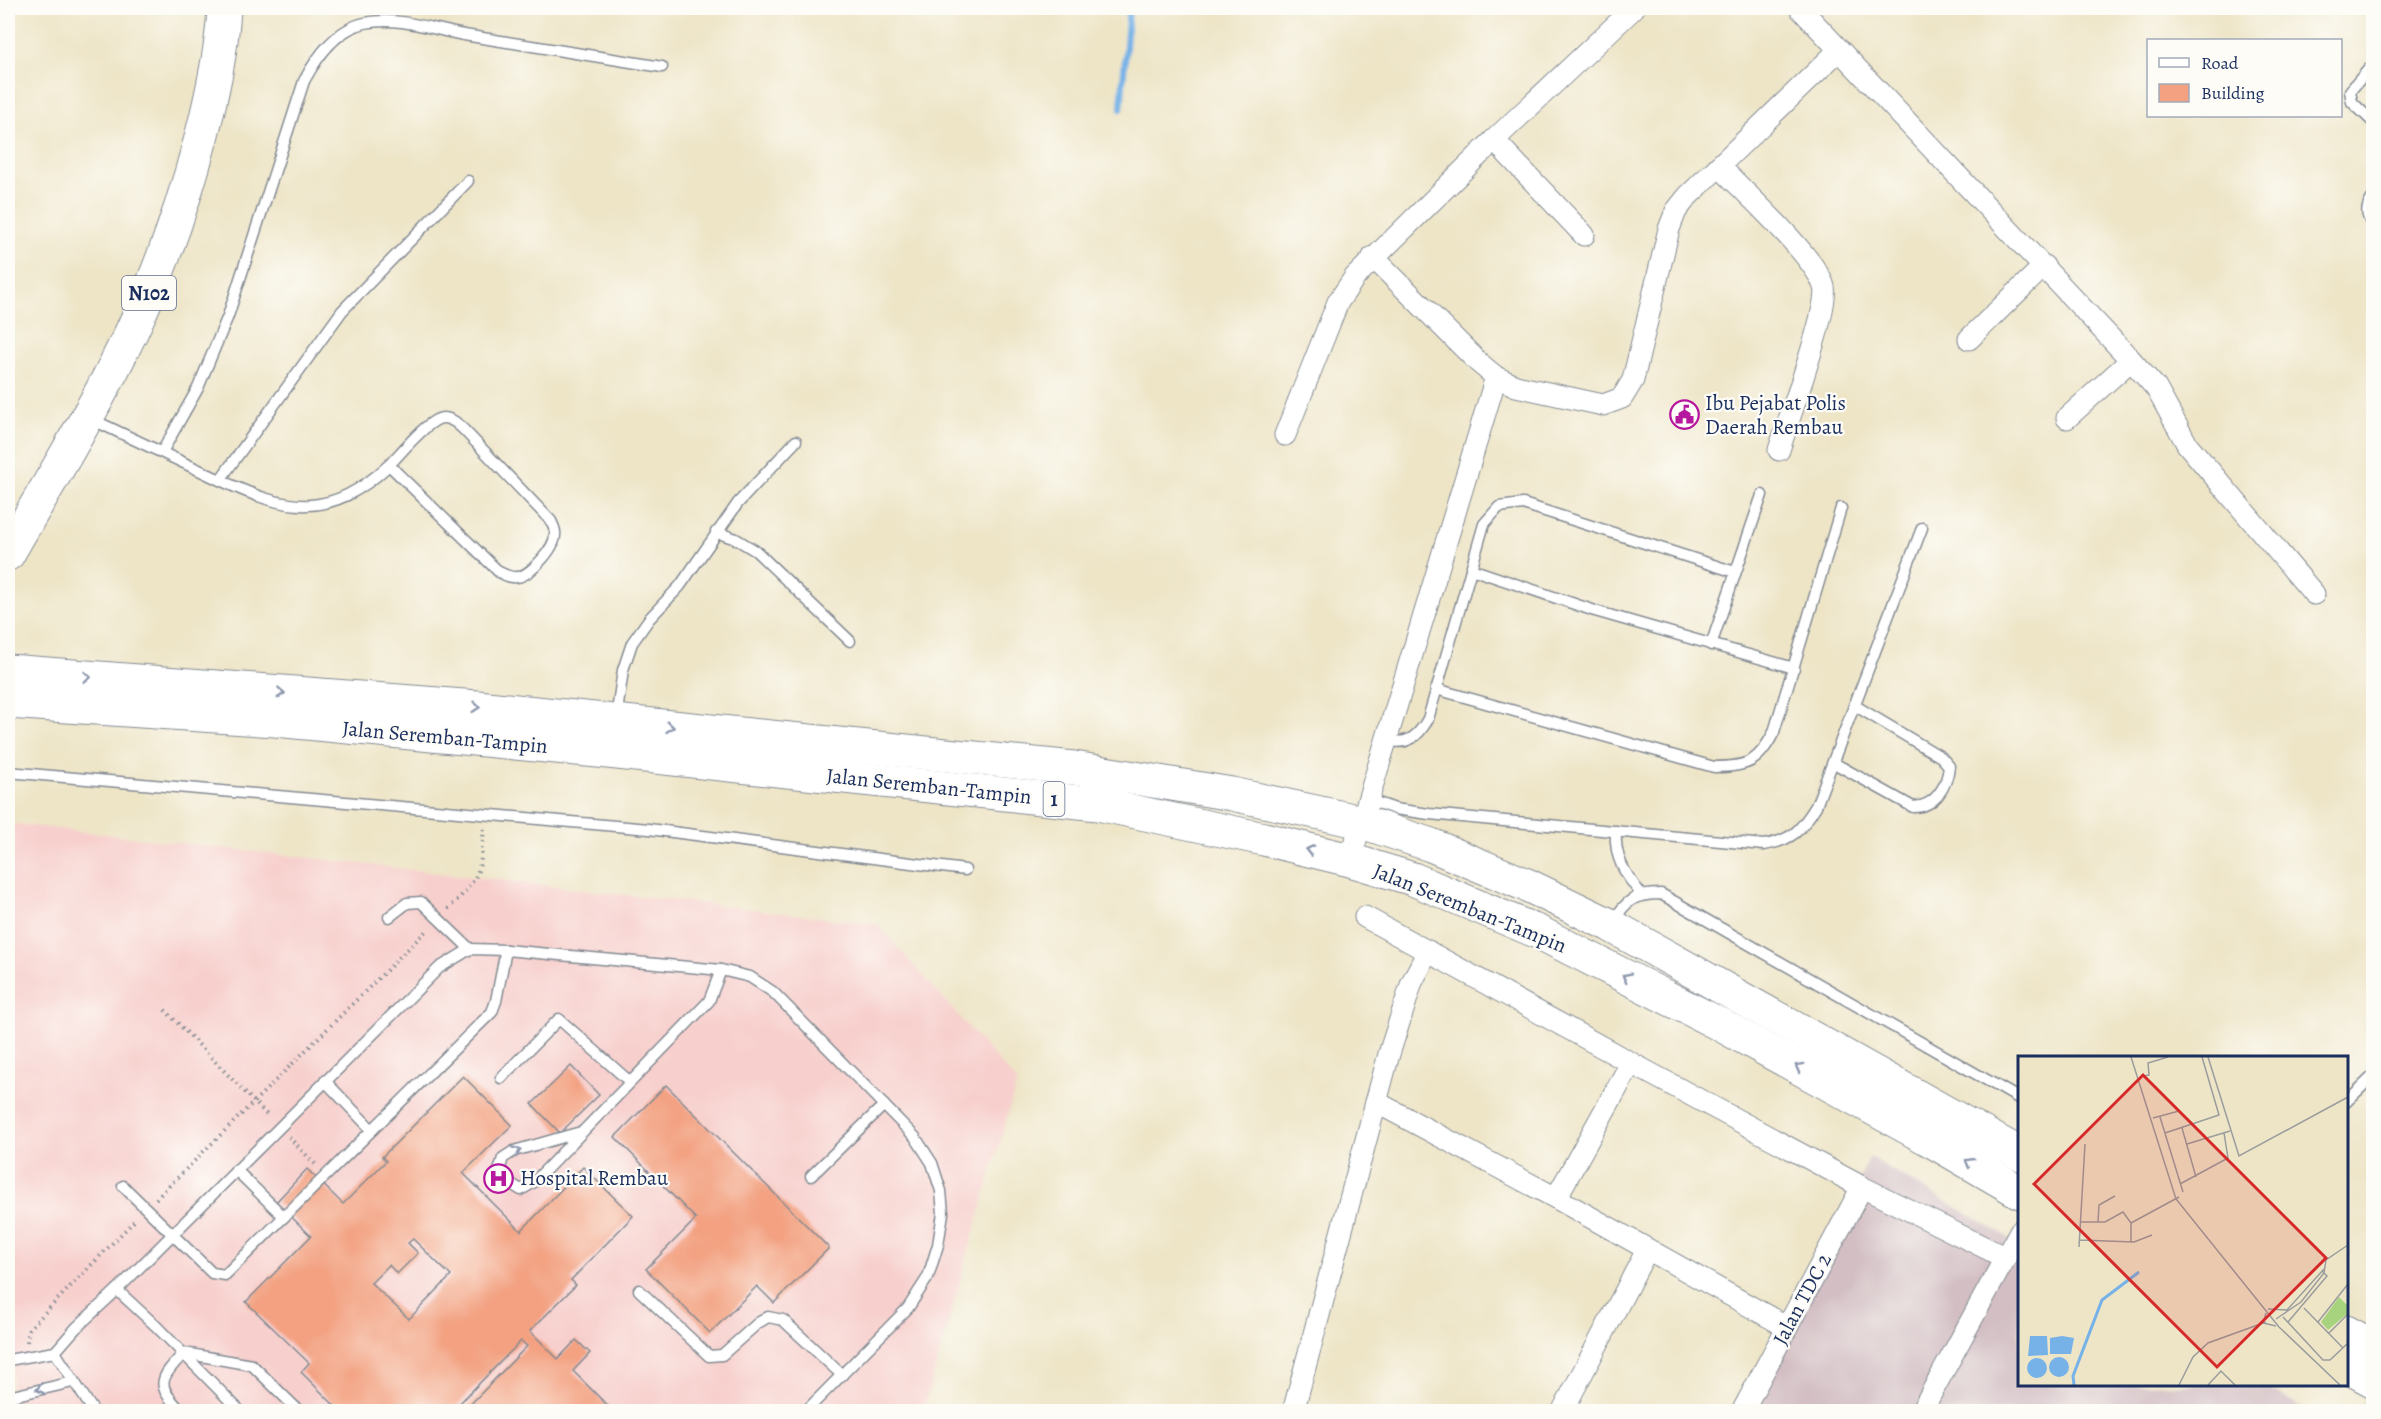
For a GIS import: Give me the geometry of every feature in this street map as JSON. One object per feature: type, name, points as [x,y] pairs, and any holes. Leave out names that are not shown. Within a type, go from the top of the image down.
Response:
[{"type":"main road","name":"N102","points":[[8,554],[87,417],[146,300],[195,161],[211,98],[224,8]]},
{"type":"main road","points":[[8,655],[22,672]]},
{"type":"main road","name":"Jalan Seremban-Tampin","points":[[22,672],[477,707],[1074,768],[1232,795],[1365,811],[1431,845],[1529,886],[1611,925],[2018,1153]]},
{"type":"main road","name":"Jalan Seremban-Tampin","points":[[8,702],[287,722],[608,752],[1098,804],[1264,839],[1350,860],[1413,879],[1549,938],[1733,1031],[1934,1142],[2018,1191]]},
{"type":"main road","points":[[8,717],[43,704]]},
{"type":"main road","points":[[2348,1333],[2373,1347]]},
{"type":"main road","points":[[2348,1367],[2373,1381]]},
{"type":"street","points":[[1285,435],[1338,302],[1355,278],[1494,140],[1634,8]]},
{"type":"street","points":[[1800,8],[2156,388],[2187,444],[2314,594]]},
{"type":"street","points":[[1374,257],[1478,362],[1496,376],[1516,386],[1603,405],[1622,398],[1633,380],[1669,229],[1676,212],[1688,196],[1839,50]]},
{"type":"street","points":[[1494,140],[1584,235]]},
{"type":"street","points":[[1719,166],[1812,264],[1825,288],[1822,314],[1779,450]]},
{"type":"street","points":[[1969,339],[2044,266]]},
{"type":"street","points":[[2067,418],[2131,360]]},
{"type":"street","points":[[1350,860],[1496,376]]},
{"type":"street","points":[[1365,917],[1862,1187],[2004,1257]]},
{"type":"street","points":[[1293,1412],[1376,1102],[1412,982],[1428,951]]},
{"type":"street","points":[[1556,1198],[1631,1063]]},
{"type":"street","points":[[1376,1102],[1556,1198],[1787,1327]]},
{"type":"street","name":"Jalan TDC 2","points":[[1742,1412],[1862,1187]]},
{"type":"street","points":[[1921,1412],[2018,1233]]},
{"type":"street","points":[[1562,1412],[1647,1250]]},
{"type":"lane","points":[[162,452],[198,388],[228,316],[304,81],[315,61],[347,30],[363,23],[390,20],[662,67]]},
{"type":"lane","points":[[2373,63],[2350,91],[2352,102],[2373,123]]},
{"type":"lane","points":[[220,480],[342,311],[468,181]]},
{"type":"lane","points":[[2373,196],[2366,209],[2373,227]]},
{"type":"lane","points":[[87,417],[248,493],[292,505],[315,506],[332,502],[370,483],[429,425],[438,419],[453,420],[551,521],[555,528],[549,552],[521,577],[507,576],[499,572],[389,465]]},
{"type":"lane","points":[[616,721],[623,670],[632,643],[649,619],[680,586],[738,503],[796,441]]},
{"type":"lane","points":[[1711,645],[1762,495]]},
{"type":"lane","points":[[1386,740],[1404,742],[1414,738],[1428,719],[1484,524],[1499,507],[1523,504],[1735,572]]},
{"type":"lane","points":[[1436,689],[1714,767],[1737,767],[1754,760],[1767,746],[1774,732],[1841,508]]},
{"type":"lane","points":[[1365,811],[1395,808],[1429,814],[1764,845],[1780,842],[1796,834],[1816,806],[1834,763],[1922,528]]},
{"type":"lane","points":[[716,532],[736,539],[756,551],[850,641]]},
{"type":"lane","points":[[1471,569],[1595,611],[1794,668]]},
{"type":"lane","points":[[1834,763],[1913,807],[1924,807],[1935,800],[1948,777],[1948,766],[1941,757],[1854,705]]},
{"type":"lane","points":[[8,772],[650,829],[965,870]]},
{"type":"lane","points":[[1616,831],[1617,858],[1641,894]]},
{"type":"lane","points":[[1611,925],[1622,908],[1641,894],[1661,894],[2018,1098]]},
{"type":"lane","points":[[389,917],[407,903],[421,902],[470,948]]},
{"type":"lane","points":[[8,1359],[55,1352],[76,1328],[117,1290],[439,968],[470,948],[506,950],[721,970],[750,976],[773,992],[884,1105],[915,1137],[932,1163],[941,1191],[943,1214],[938,1245],[928,1277],[908,1308],[805,1412]]},
{"type":"lane","points":[[123,1186],[212,1274],[225,1275],[492,1012],[506,950]]},
{"type":"lane","points":[[581,1132],[514,1151],[503,1158],[499,1171],[508,1182],[521,1190],[534,1182],[709,1001],[721,970]]},
{"type":"lane","points":[[501,1078],[559,1019],[630,1082]]},
{"type":"lane","points":[[2348,1100],[2373,1074]]},
{"type":"lane","points":[[325,1082],[372,1130]]},
{"type":"lane","points":[[811,1176],[884,1105]]},
{"type":"lane","points":[[236,1170],[284,1217]]},
{"type":"lane","points":[[117,1290],[242,1412]]},
{"type":"lane","points":[[639,1290],[709,1356],[722,1355],[768,1317],[783,1320],[842,1375]]},
{"type":"lane","points":[[55,1352],[94,1412]]},
{"type":"lane","points":[[182,1412],[164,1391],[162,1384],[165,1375],[184,1353]]},
{"type":"lane","points":[[184,1353],[252,1365],[300,1412]]},
{"type":"lane","points":[[8,1397],[73,1382]]},
{"type":"path","points":[[24,1358],[29,1329],[254,1101],[472,886],[480,870],[486,814]]},
{"type":"path","points":[[165,1010],[326,1175]]},
{"type":"shaded area","name":"Hospital Rembau","points":[[8,823],[877,924],[1017,1082],[923,1411],[11,1411],[14,1313],[8,1273]]},
{"type":"shaded area","points":[[1870,1157],[2018,1243],[2018,1386],[2264,1386],[2309,1411],[1740,1412]]},
{"type":"building","points":[[571,1066],[599,1095],[560,1133],[532,1104]]},
{"type":"building","points":[[463,1076],[512,1125],[463,1173],[521,1231],[583,1167],[633,1216],[571,1280],[576,1285],[530,1331],[558,1359],[576,1340],[590,1353],[573,1371],[614,1412],[463,1412],[527,1346],[521,1341],[451,1412],[341,1412],[301,1372],[309,1363],[246,1302],[311,1236],[276,1202],[307,1169],[343,1204],[386,1161],[382,1157]],"holes":[[[413,1239],[451,1276],[409,1319],[371,1283],[389,1265],[397,1274],[418,1253],[408,1243]]]},
{"type":"building","points":[[666,1085],[829,1248],[774,1303],[757,1286],[710,1333],[646,1269],[696,1219],[615,1137]]},
{"type":"waterway","points":[[1121,109],[1129,8]]},
{"type":"place","name":"Ibu Pejabat Polis Daerah Rembau","points":[[1684,415]]},
{"type":"place","name":"Hospital Rembau","points":[[499,1178]]}]
